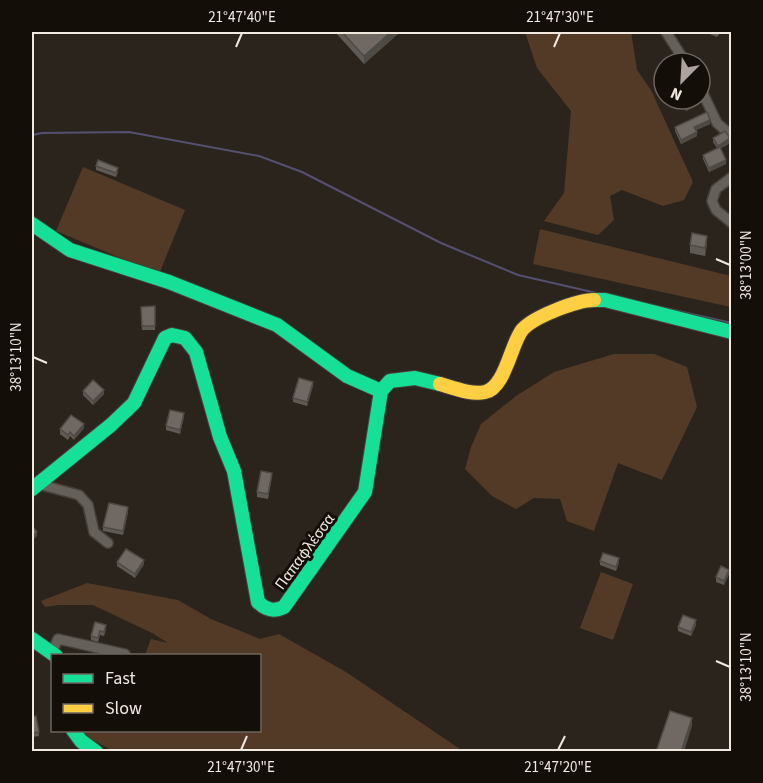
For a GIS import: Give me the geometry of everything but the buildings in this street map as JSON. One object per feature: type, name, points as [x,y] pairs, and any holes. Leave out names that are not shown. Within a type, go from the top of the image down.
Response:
[{"type":"street","points":[[678,32],[668,36],[678,51]]},
{"type":"street","points":[[711,111],[717,123],[732,136]]},
{"type":"street","points":[[732,177],[716,189],[712,201],[716,210],[732,223]]},
{"type":"street","points":[[32,224],[70,250],[169,282],[277,325],[347,376],[381,392],[390,381],[409,378],[470,392],[486,392],[493,388],[500,379],[521,331],[529,323],[582,300],[605,300],[732,332]]},
{"type":"street","name":"Παπαφλέσσα","points":[[33,488],[111,425],[134,403],[159,345],[165,338],[172,335],[185,338],[196,352],[220,437],[234,471],[258,602],[268,609],[279,610],[284,607],[365,492],[381,392]]},
{"type":"street","points":[[33,488],[79,495],[88,505],[94,531],[108,543]]},
{"type":"street","points":[[32,639],[54,654],[58,639],[125,654]]},
{"type":"street","points":[[74,732],[81,741],[96,752]]},
{"type":"shaded area","points":[[525,32],[631,32],[637,70],[652,92],[652,111],[661,111],[693,182],[684,200],[663,206],[622,190],[610,196],[614,220],[598,235],[544,221],[564,193],[571,111],[537,68]]},
{"type":"shaded area","points":[[83,167],[185,210],[159,274],[56,231]]},
{"type":"shaded area","points":[[540,229],[731,276],[731,307],[533,264]]},
{"type":"shaded area","points":[[614,354],[654,354],[687,367],[697,407],[662,480],[618,463],[594,531],[567,521],[560,499],[534,498],[516,509],[492,496],[465,469],[481,424],[516,396],[554,372]]},
{"type":"shaded area","points":[[601,572],[633,584],[613,640],[580,628]]},
{"type":"shaded area","points":[[87,583],[178,600],[211,619],[260,639],[279,634],[346,672],[463,751],[113,751],[87,737],[84,732],[261,732],[261,654],[145,654],[151,639],[168,643],[93,605],[45,607],[41,601]]},
{"type":"waterway","points":[[32,135],[129,132],[259,156],[302,172],[441,243],[518,275],[601,294]]},
{"type":"waterway","points":[[656,306],[732,323]]},
{"type":"traffic: fast","points":[[32,224],[70,250],[169,282],[277,325],[347,376],[381,391]]},
{"type":"traffic: fast","points":[[594,300],[605,300],[732,332]]},
{"type":"traffic: fast","points":[[32,489],[111,425],[134,403],[165,338],[172,335],[185,338],[196,352],[220,437],[234,471],[258,602],[264,607],[277,609],[284,607],[365,492],[381,391],[390,381],[415,378],[440,384]]},
{"type":"traffic: fast","points":[[32,639],[53,654]]},
{"type":"traffic: fast","points":[[74,732],[81,741],[96,752]]},
{"type":"traffic: slow","points":[[440,384],[474,393],[492,389],[503,374],[522,330],[556,310],[594,300]]}]
